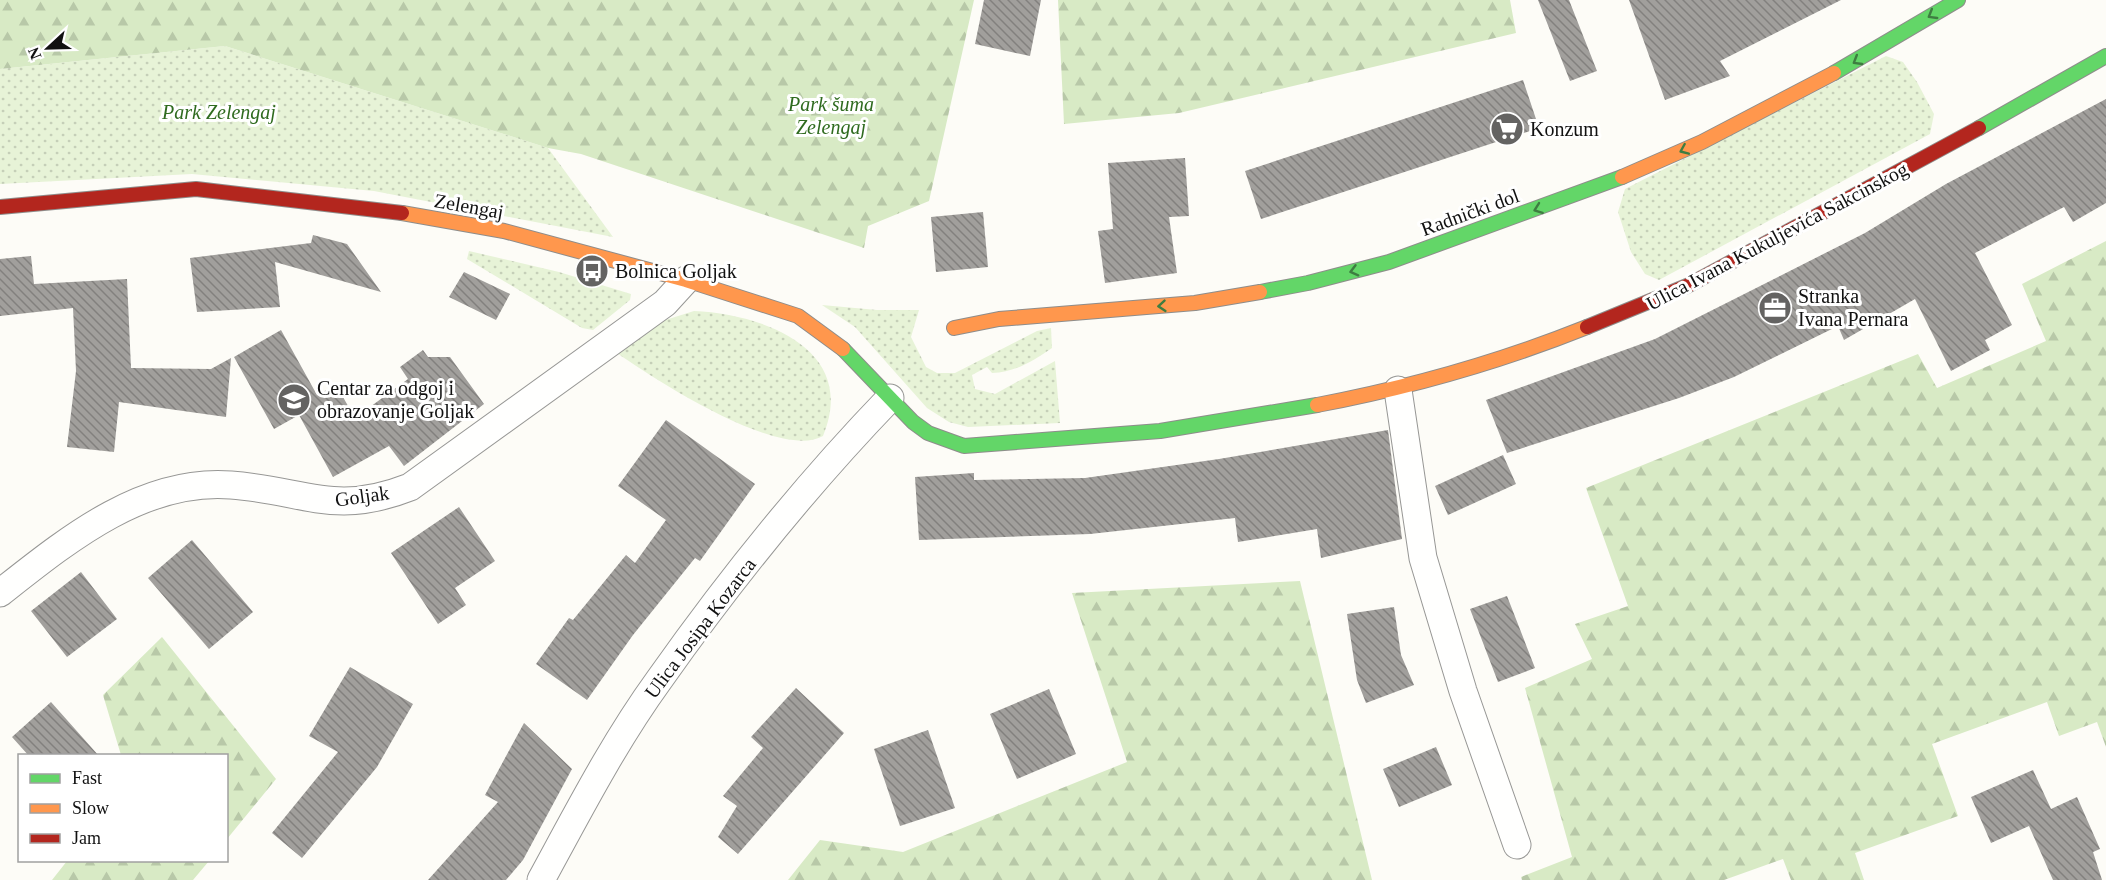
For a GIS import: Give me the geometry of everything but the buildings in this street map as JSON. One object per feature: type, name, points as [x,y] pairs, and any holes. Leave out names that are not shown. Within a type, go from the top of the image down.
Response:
[{"type":"street","name":"Radnički dol","points":[[954,328],[992,319],[1195,303],[1308,283],[1389,262],[1593,189],[1702,142],[1848,66],[1958,0]]},
{"type":"street","name":"Ulica Ivana Kukuljevića Sakcinskog","points":[[890,398],[928,433],[964,446],[987,446],[1160,431],[1398,390],[1522,352],[1666,297],[1932,155],[2106,56]]},
{"type":"street","name":"Zelengaj","points":[[0,207],[196,189],[369,208],[504,231],[686,280],[798,316],[848,352],[890,398]]},
{"type":"street","name":"Goljak","points":[[0,593],[93,525],[138,501],[186,485],[231,485],[320,501],[349,502],[382,498],[410,487],[665,303],[686,280]]},
{"type":"street","points":[[1398,390],[1423,558],[1463,691],[1517,845]]},
{"type":"street","name":"Ulica Josipa Kozarca","points":[[541,880],[590,791],[658,681],[804,492],[890,398]]},
{"type":"green space","name":"Park šuma Zelengaj","points":[[0,0],[974,0],[929,201],[868,226],[864,248],[581,154],[548,148],[225,46],[0,69]]},
{"type":"green space","points":[[1058,0],[1510,0],[1516,33],[1179,113],[1064,124]]},
{"type":"green space","name":"Park Zelengaj","points":[[225,46],[548,148],[613,237],[374,191],[192,174],[0,184],[0,69]]},
{"type":"green space","points":[[1886,56],[1903,62],[1917,82],[1934,114],[1930,134],[1659,280],[1645,274],[1631,252],[1618,212],[1625,189]]},
{"type":"green space","points":[[2106,241],[2106,747],[2097,722],[2059,736],[2047,702],[1932,744],[1958,816],[1855,853],[1864,880],[1791,880],[1783,859],[1724,880],[1522,880],[1521,877],[1572,857],[1525,688],[1592,659],[1575,624],[1628,606],[1586,488],[1918,354],[1937,388],[2046,341],[2022,284]]},
{"type":"green space","points":[[469,251],[559,272],[631,294],[630,300],[593,330],[582,328],[467,259]]},
{"type":"green space","points":[[822,305],[877,310],[919,310],[911,337],[926,367],[937,373],[955,373],[1037,331],[1051,328],[1052,348],[1038,357],[1009,370],[992,373],[987,367],[972,375],[975,389],[995,394],[1055,361],[1060,423],[968,427],[949,422],[927,408],[855,327]]},
{"type":"green space","points":[[694,311],[748,320],[775,329],[798,342],[816,359],[828,380],[831,406],[823,436],[803,441],[778,437],[749,428],[687,397],[617,353],[659,322]]},
{"type":"green space","points":[[1300,581],[1372,880],[788,880],[820,840],[903,852],[1127,762],[1072,593]]},
{"type":"green space","points":[[162,637],[276,779],[228,838],[228,754],[121,754],[103,695]]},
{"type":"green space","points":[[66,862],[208,862],[193,880],[52,880]]},
{"type":"traffic: fast","points":[[1834,73],[1958,0]]},
{"type":"traffic: fast","points":[[1979,128],[2106,56]]},
{"type":"traffic: fast","points":[[1260,292],[1308,283],[1389,262],[1622,177]]},
{"type":"traffic: fast","points":[[843,349],[913,422],[928,433],[964,446],[1160,431],[1317,405]]},
{"type":"traffic: slow","points":[[1622,177],[1702,142],[1834,73]]},
{"type":"traffic: slow","points":[[402,213],[504,231],[686,280],[798,316],[843,349]]},
{"type":"traffic: slow","points":[[954,328],[999,319],[1195,303],[1260,292]]},
{"type":"traffic: slow","points":[[1317,405],[1454,373],[1587,327]]},
{"type":"traffic: jam","points":[[1587,327],[1687,286],[1979,128]]},
{"type":"traffic: jam","points":[[0,207],[196,189],[402,213]]},
{"type":"place","name":"Konzum","points":[[1507,129]]},
{"type":"place","name":"Bolnica Goljak","points":[[592,271]]},
{"type":"place","name":"Stranka Ivana Pernara","points":[[1775,308]]},
{"type":"place","name":"Centar za odgoj i obrazovanje Goljak","points":[[294,400]]}]
